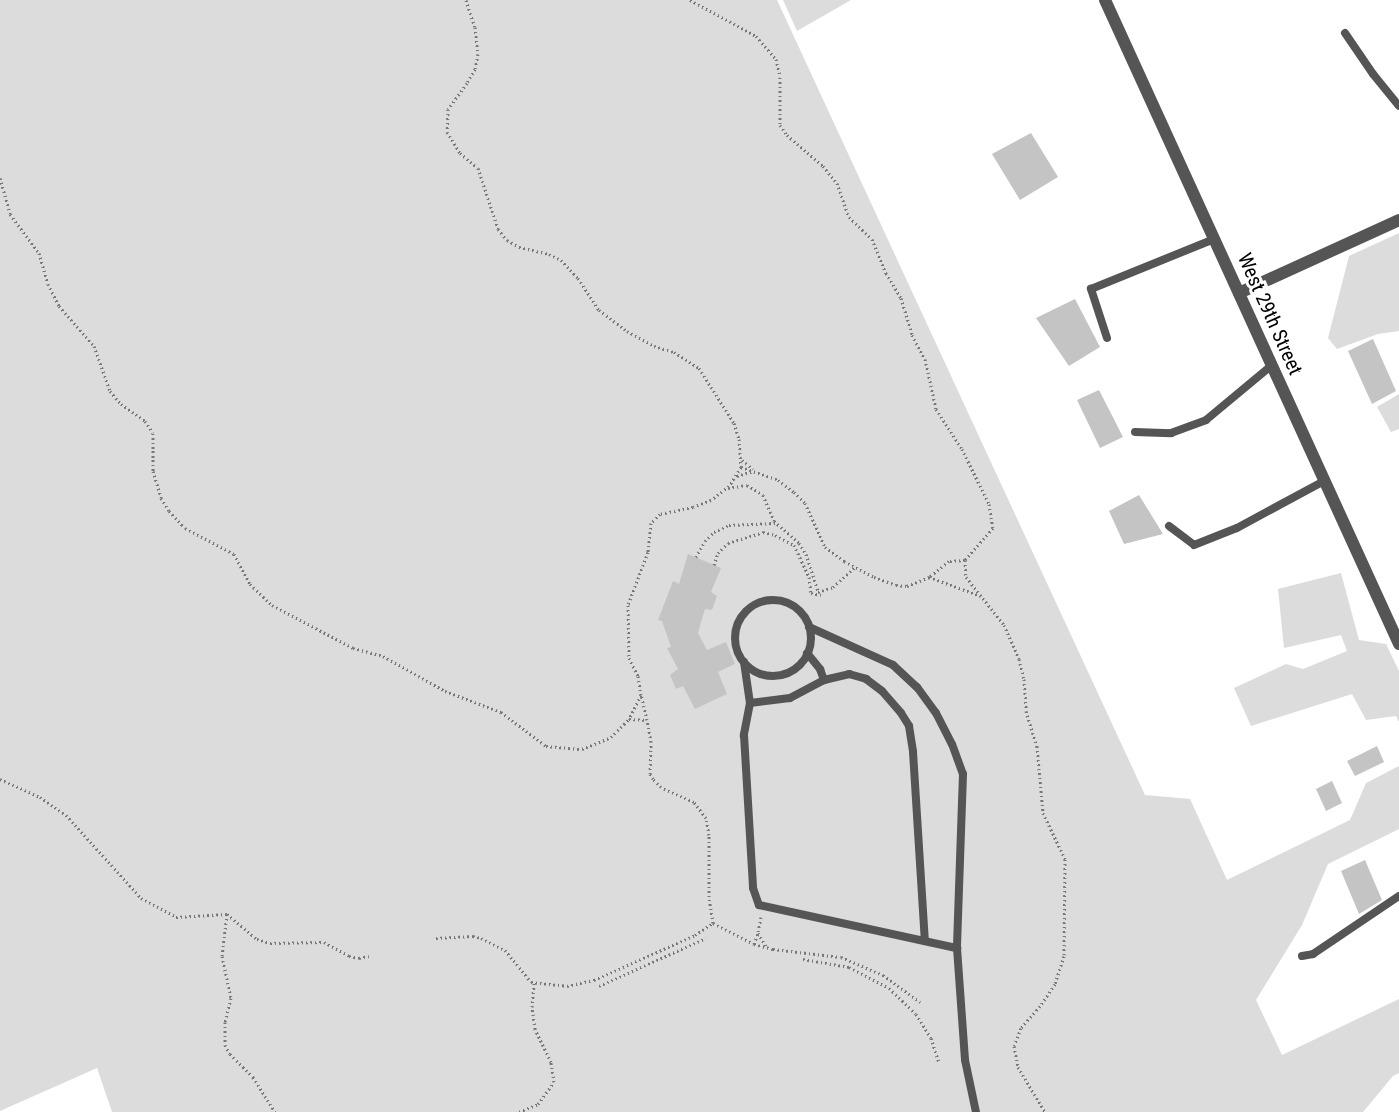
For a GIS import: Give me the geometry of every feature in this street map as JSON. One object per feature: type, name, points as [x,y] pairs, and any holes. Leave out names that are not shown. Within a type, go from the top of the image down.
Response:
[{"type":"street","name":"West 29th Street","points":[[1105,0],[1399,644]]},
{"type":"street","points":[[1239,292],[1399,220]]},
{"type":"lane","points":[[1345,33],[1373,74],[1399,106]]},
{"type":"lane","points":[[1107,338],[1091,289],[1214,239]]},
{"type":"lane","points":[[1135,432],[1171,433],[1206,420],[1272,364]]},
{"type":"lane","points":[[1169,526],[1194,545],[1237,528],[1324,480]]},
{"type":"lane","points":[[744,662],[753,670],[765,675],[790,672],[801,664],[807,653],[809,627],[804,616],[785,601],[760,601],[745,612],[736,627],[736,645],[744,662],[750,702],[744,735],[753,888],[759,905],[957,948]]},
{"type":"lane","points":[[809,627],[893,665],[917,687],[936,712],[952,744],[963,774],[957,948],[965,1060],[976,1112]]},
{"type":"lane","points":[[807,653],[820,669],[824,680]]},
{"type":"lane","points":[[750,702],[790,698],[824,680],[849,674],[866,679],[882,691],[909,726],[913,752],[925,942]]},
{"type":"lane","points":[[1302,956],[1313,954],[1399,896]]},
{"type":"path","points":[[466,0],[475,27],[478,54],[475,69],[448,109],[447,132],[460,153],[478,168],[498,229],[507,240],[519,247],[549,254],[565,263],[599,310],[627,332],[654,346],[674,352],[699,368],[734,423],[741,459],[741,467],[737,476],[711,500],[693,507],[660,514],[651,523],[644,566],[628,605],[629,658],[639,676],[651,742],[650,774],[661,787],[694,802],[706,818],[709,897],[713,923]]},
{"type":"path","points":[[690,0],[756,36],[776,59],[780,77],[780,125],[787,135],[824,166],[845,198],[849,217],[872,239],[877,248],[886,273],[901,298],[912,335],[930,370],[936,409],[962,448],[989,504],[993,528],[965,560],[966,577],[1004,625],[1019,659],[1024,679],[1026,711],[1037,746],[1043,813],[1065,859],[1064,956],[1055,984],[1021,1028],[1014,1046],[1018,1067],[1045,1112]]},
{"type":"path","points":[[0,178],[10,214],[39,253],[48,284],[56,301],[94,346],[110,391],[121,404],[145,421],[153,433],[153,471],[161,498],[169,511],[185,528],[234,554],[250,584],[272,605],[353,648],[383,656],[445,691],[501,711],[546,746],[582,749],[599,744],[611,737],[629,719],[641,695]]},
{"type":"path","points":[[741,459],[754,470]]},
{"type":"path","points":[[741,467],[778,480],[803,501],[825,548],[855,567],[896,585],[907,586],[930,577],[950,561],[958,558],[965,560]]},
{"type":"path","points":[[737,476],[754,470]]},
{"type":"path","points":[[726,488],[747,486],[757,489],[777,523],[799,543],[806,554],[818,592],[833,586],[855,567]]},
{"type":"path","points":[[696,557],[705,541],[714,532],[729,525],[777,523]]},
{"type":"path","points":[[714,565],[718,553],[728,543],[763,532],[775,535],[794,545],[809,577],[811,593],[821,596]]},
{"type":"path","points":[[930,577],[982,597]]},
{"type":"path","points":[[629,719],[647,720]]},
{"type":"path","points":[[0,779],[40,797],[66,815],[141,898],[176,917],[227,914],[257,939],[270,943],[324,942],[349,956],[358,958],[369,956]]},
{"type":"path","points":[[754,944],[766,907]]},
{"type":"path","points":[[227,914],[222,956],[231,998],[225,1022],[225,1045],[230,1054],[257,1082],[275,1112]]},
{"type":"path","points":[[713,923],[754,944],[767,948],[841,957],[883,975],[920,1002]]},
{"type":"path","points":[[534,983],[583,984],[695,935],[713,923]]},
{"type":"path","points":[[758,933],[767,948]]},
{"type":"path","points":[[436,938],[473,936],[481,938],[505,950],[534,983],[532,1007],[535,1029],[551,1062],[554,1082],[538,1104],[519,1112]]},
{"type":"path","points":[[599,986],[706,938]]},
{"type":"path","points":[[803,959],[849,967],[889,988],[916,1014],[931,1038],[939,1062]]},
{"type":"shaded area","points":[[0,0],[777,0],[1145,795],[1190,799],[1227,880],[1350,820],[1366,783],[1399,766],[1399,829],[1328,864],[1302,925],[1256,1000],[1282,1055],[1399,999],[1399,1073],[1393,1076],[1363,1112],[112,1112],[97,1068],[0,1111]]},
{"type":"shaded area","points":[[783,0],[851,0],[797,31]]},
{"type":"shaded area","points":[[1399,233],[1399,331],[1378,334],[1337,349],[1328,338],[1349,256]]},
{"type":"shaded area","points":[[1399,394],[1399,429],[1391,432],[1377,407]]},
{"type":"shaded area","points":[[1341,573],[1359,640],[1386,644],[1399,671],[1399,722],[1396,716],[1366,720],[1352,694],[1251,726],[1234,688],[1286,664],[1303,669],[1347,651],[1341,635],[1284,648],[1278,589]]},
{"type":"building","points":[[1031,133],[1058,177],[1020,200],[992,154]]},
{"type":"building","points":[[1075,299],[1100,347],[1069,366],[1036,318]]},
{"type":"building","points":[[1373,339],[1396,391],[1372,404],[1348,351]]},
{"type":"building","points":[[1099,390],[1123,437],[1100,448],[1077,400]]},
{"type":"building","points":[[1139,495],[1163,534],[1124,544],[1109,511]]},
{"type":"building","points":[[688,554],[721,568],[711,592],[717,596],[712,610],[705,609],[698,633],[707,650],[726,642],[735,664],[718,672],[727,694],[695,709],[683,686],[676,689],[670,675],[678,669],[667,648],[671,647],[662,621],[658,620],[673,581],[679,584]]},
{"type":"building","points":[[1377,746],[1384,762],[1355,776],[1347,761]]},
{"type":"building","points":[[1332,781],[1342,803],[1326,811],[1316,789]]},
{"type":"building","points":[[1365,860],[1382,900],[1359,914],[1341,871]]}]
